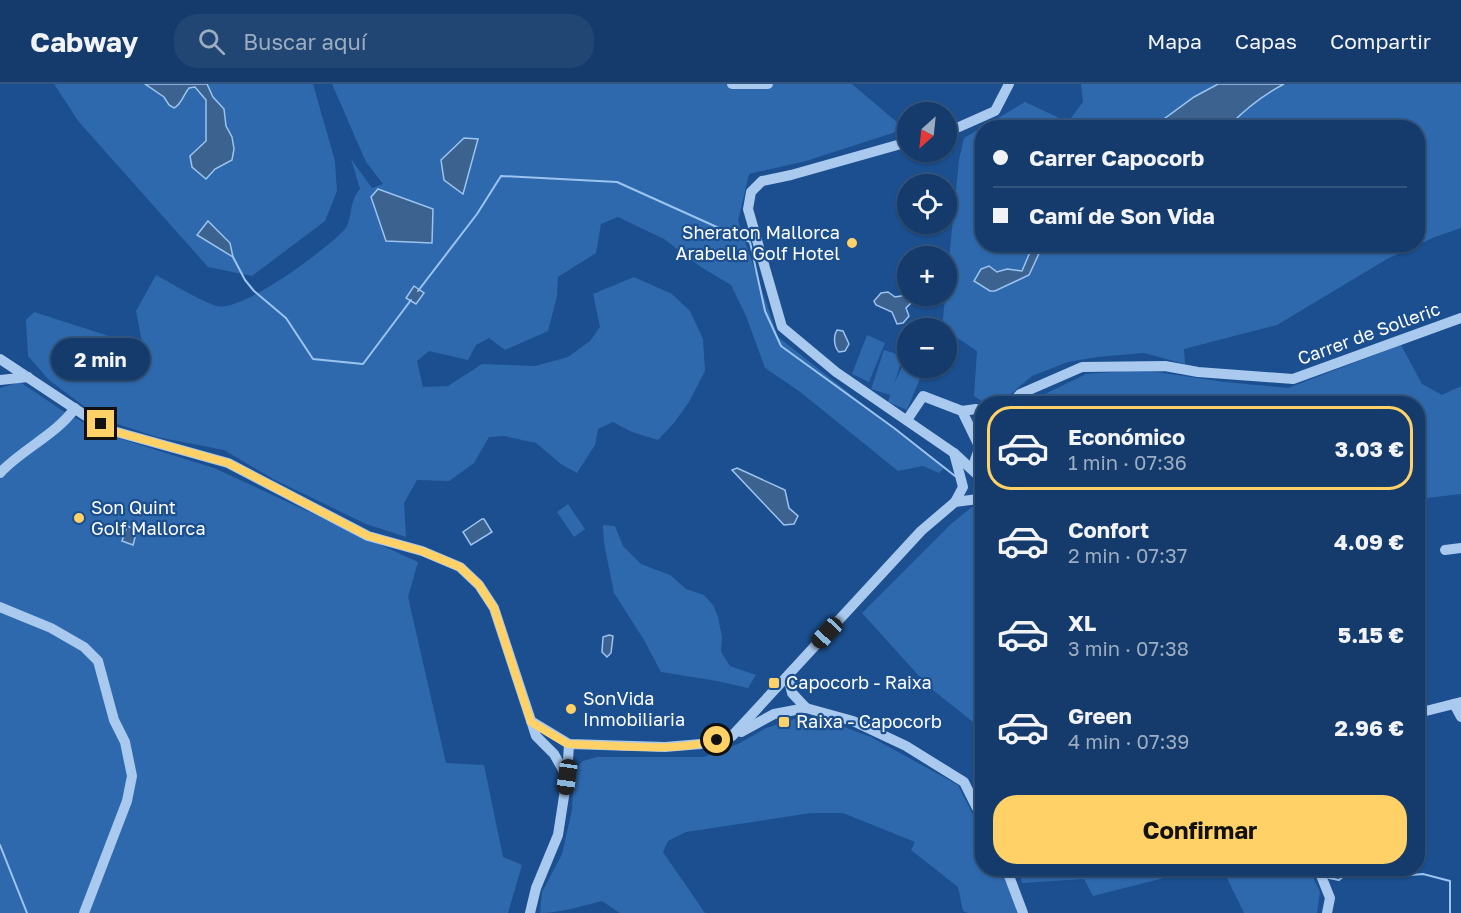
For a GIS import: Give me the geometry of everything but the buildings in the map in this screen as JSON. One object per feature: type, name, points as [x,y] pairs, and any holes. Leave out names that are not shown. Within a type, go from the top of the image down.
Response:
[{"type":"street","points":[[732,84],[768,84]]},
{"type":"street","points":[[957,128],[995,111],[1009,84]]},
{"type":"street","points":[[897,145],[791,176],[762,181],[751,192],[748,209],[782,327],[836,372],[954,453],[975,471]]},
{"type":"street","name":"Carrer de Solleric","points":[[1018,396],[1082,367],[1165,366],[1198,372],[1293,379],[1461,318]]},
{"type":"street","points":[[0,359],[113,431],[228,463],[368,536],[422,551],[460,567],[479,585],[494,608],[536,736],[554,754],[567,777]]},
{"type":"street","points":[[0,380],[28,376]]},
{"type":"street","points":[[907,420],[923,396],[962,411],[975,409]]},
{"type":"street","points":[[0,473],[18,455],[68,418],[75,408]]},
{"type":"street","points":[[962,411],[975,433]]},
{"type":"street","points":[[732,736],[921,531],[955,502],[963,487],[954,453]]},
{"type":"street","points":[[955,502],[975,499]]},
{"type":"street","points":[[1445,550],[1461,548]]},
{"type":"street","points":[[0,607],[51,628],[84,648],[98,661],[114,720],[125,742],[132,776],[127,801],[84,913]]},
{"type":"street","points":[[788,676],[792,693],[806,708]]},
{"type":"street","points":[[1425,711],[1457,703],[1461,717]]},
{"type":"street","points":[[531,722],[568,744],[665,747],[701,744],[732,736],[774,714],[806,708],[853,721],[906,746],[964,782],[975,804]]},
{"type":"street","points":[[531,913],[536,888],[558,835],[567,777],[568,744]]},
{"type":"street","points":[[1009,876],[1023,913]]},
{"type":"street","points":[[1321,876],[1330,898],[1327,913]]},
{"type":"shaded area","points":[[54,84],[313,84],[335,161],[337,191],[325,221],[252,276],[208,267],[79,122]]},
{"type":"shaded area","points":[[145,84],[207,84],[213,97],[224,109],[226,126],[232,137],[234,149],[232,160],[215,169],[206,179],[192,167],[190,156],[206,141],[206,100],[195,87],[189,88],[174,108],[164,97]]},
{"type":"shaded area","points":[[332,84],[852,84],[897,122],[897,132],[806,161],[749,174],[738,221],[778,337],[944,468],[939,473],[923,466],[898,471],[799,391],[765,368],[746,316],[731,285],[701,267],[664,239],[618,217],[601,224],[596,253],[558,277],[557,296],[548,331],[505,350],[489,338],[476,345],[468,360],[429,351],[417,361],[423,387],[448,386],[482,364],[535,366],[568,357],[590,341],[600,327],[593,294],[634,277],[672,294],[690,311],[703,339],[705,371],[689,402],[658,440],[632,432],[613,422],[598,429],[595,445],[577,473],[561,464],[536,443],[504,436],[489,437],[474,463],[449,481],[417,480],[404,503],[406,537],[366,524],[273,479],[224,450],[157,437],[114,423],[93,413],[49,380],[28,356],[26,320],[34,312],[143,347],[136,311],[156,275],[217,306],[229,306],[263,290],[303,264],[335,239],[347,226],[356,194],[360,189],[351,159],[372,188],[383,184],[366,162]]},
{"type":"shaded area","points":[[1081,84],[1461,84],[1461,228],[1425,242],[1425,120],[1070,120],[1083,102]]},
{"type":"shaded area","points":[[1218,84],[1284,84],[1254,103],[1236,120],[1164,120],[1194,97]]},
{"type":"shaded area","points":[[1025,102],[1064,120],[994,120]]},
{"type":"shaded area","points":[[975,132],[975,252],[1402,252],[1277,325],[1184,349],[1185,364],[1144,353],[1097,357],[1068,362],[1032,376],[1008,396],[975,397],[974,396],[977,351],[957,338],[957,318],[943,318],[944,306],[957,306],[957,246],[950,246],[952,234],[957,234],[959,160],[964,138]]},
{"type":"shaded area","points":[[464,138],[478,139],[463,194],[444,180],[441,160]]},
{"type":"shaded area","points":[[378,189],[433,209],[432,243],[386,241],[371,197]]},
{"type":"shaded area","points":[[208,221],[230,243],[233,257],[197,235]]},
{"type":"shaded area","points":[[1030,252],[1040,252],[1029,275],[995,291],[990,291],[974,281],[981,269],[989,266],[997,272],[1007,269],[1022,271]]},
{"type":"shaded area","points":[[414,286],[424,293],[416,304],[406,298]]},
{"type":"shaded area","points":[[888,292],[897,297],[897,306],[908,306],[906,308],[909,316],[907,318],[897,318],[897,324],[892,312],[876,305],[874,301],[881,293]]},
{"type":"shaded area","points":[[837,330],[843,331],[849,344],[845,351],[839,352],[836,347]]},
{"type":"shaded area","points":[[867,335],[885,343],[869,382],[852,374]]},
{"type":"shaded area","points":[[1401,345],[1422,384],[1442,395],[1461,386],[1461,494],[1425,498],[1425,396],[1041,396],[1086,374],[1143,370],[1225,382],[1288,388]]},
{"type":"shaded area","points":[[884,350],[897,354],[897,375],[894,384],[897,378],[920,378],[907,410],[888,402],[890,395],[871,389]]},
{"type":"shaded area","points":[[20,382],[63,411],[102,433],[214,468],[418,562],[408,597],[446,763],[484,765],[503,857],[522,865],[508,913],[0,913],[0,388]]},
{"type":"shaded area","points":[[737,468],[785,490],[789,508],[798,516],[794,524],[784,525],[732,470]]},
{"type":"shaded area","points":[[568,504],[585,529],[574,537],[557,512]]},
{"type":"shaded area","points":[[972,507],[975,508],[975,723],[929,687],[862,613],[951,524]]},
{"type":"shaded area","points":[[482,519],[492,532],[471,545],[463,532]]},
{"type":"shaded area","points":[[603,525],[615,526],[623,546],[641,564],[670,575],[686,589],[704,595],[713,605],[722,637],[721,652],[730,666],[756,675],[748,688],[661,672],[614,593],[604,543]]},
{"type":"shaded area","points":[[127,526],[137,530],[133,545],[122,541]]},
{"type":"shaded area","points":[[613,636],[611,653],[607,657],[602,652],[603,637]]},
{"type":"shaded area","points":[[798,718],[825,720],[871,737],[958,785],[975,819],[975,876],[1003,876],[1015,900],[1017,913],[968,913],[963,911],[958,887],[911,850],[915,842],[843,813],[811,813],[686,832],[668,841],[663,852],[705,913],[620,913],[602,901],[563,911],[540,913],[542,892],[562,854],[572,810],[574,769],[583,761],[597,757],[704,757],[738,744],[766,728]]},
{"type":"shaded area","points":[[1020,876],[1172,876],[1093,896],[1084,879],[1022,883]]},
{"type":"shaded area","points":[[1172,876],[1312,876],[1320,892],[1317,913],[1244,913],[1227,878]]},
{"type":"waterway","points":[[418,291],[477,214],[501,176],[617,182],[750,242],[765,311],[781,346],[894,428],[955,476]]},
{"type":"waterway","points":[[233,257],[245,280],[254,291],[286,318],[313,359],[363,364],[411,300]]},
{"type":"waterway","points":[[0,845],[27,913]]},
{"type":"waterway","points":[[1425,875],[1450,881],[1450,913]]},
{"type":"waterway","points":[[1329,878],[1339,880],[1344,876]]},
{"type":"place","name":"Sheraton Mallorca Arabella Golf Hotel","points":[[852,243]]},
{"type":"place","name":"Son Quint Golf Mallorca","points":[[79,518]]},
{"type":"place","name":"Capocorb - Raixa","points":[[774,683]]},
{"type":"place","name":"SonVida Inmobiliaria","points":[[571,709]]},
{"type":"place","name":"Raixa - Capocorb","points":[[784,722]]},
{"type":"route","points":[[101,424],[113,431],[228,463],[368,536],[422,551],[460,567],[479,585],[494,608],[531,722],[558,739],[568,744],[665,747],[701,744],[717,740]]}]
